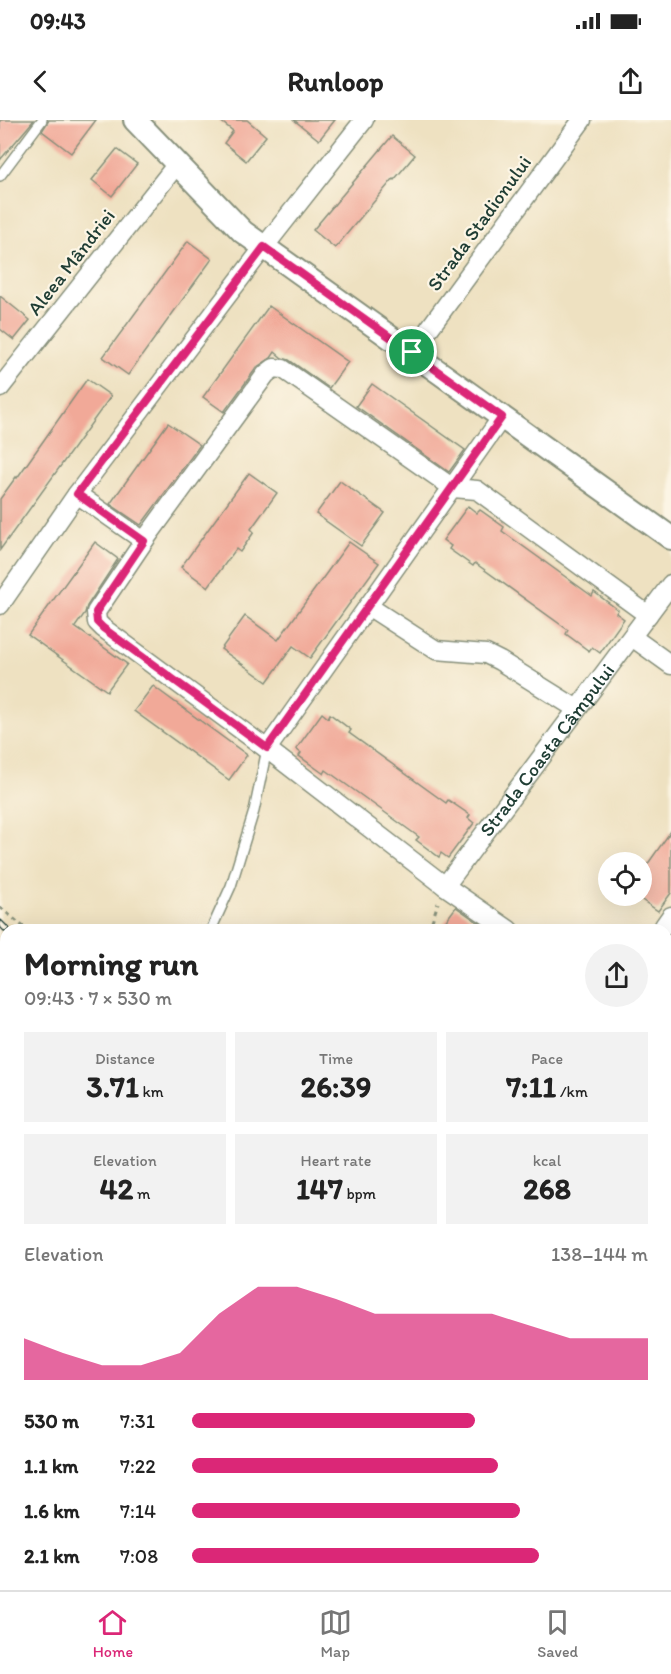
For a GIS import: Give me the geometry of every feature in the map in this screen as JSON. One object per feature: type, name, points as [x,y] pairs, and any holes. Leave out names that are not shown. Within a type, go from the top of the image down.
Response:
[{"type":"street","points":[[135,120],[243,232],[671,538]]},
{"type":"street","points":[[0,605],[77,494],[264,247],[364,120]]},
{"type":"street","name":"Strada Stadionului","points":[[412,352],[582,120]]},
{"type":"street","name":"Aleea Mândriei","points":[[0,388],[177,164]]},
{"type":"street","points":[[500,924],[445,886],[267,748],[103,628],[97,622],[96,612],[144,541],[266,374],[274,368],[283,369],[453,488],[477,490],[648,615]]},
{"type":"street","points":[[267,748],[502,417]]},
{"type":"street","points":[[77,494],[144,541]]},
{"type":"street","name":"Strada Coasta Câmpului","points":[[445,886],[671,584]]},
{"type":"street","points":[[368,606],[436,650],[486,654],[577,710]]},
{"type":"street","points":[[632,637],[671,665]]},
{"type":"lane","points":[[0,176],[42,120]]},
{"type":"lane","points":[[214,924],[231,886],[255,811],[267,748]]},
{"type":"path","points":[[431,924],[445,886]]},
{"type":"path","points":[[0,907],[20,924]]},
{"type":"building","points":[[0,120],[34,120],[0,160]]},
{"type":"building","points":[[49,120],[96,120],[71,153],[42,131]]},
{"type":"building","points":[[219,120],[247,120],[266,136],[246,161],[224,143],[233,131]]},
{"type":"building","points":[[294,120],[335,120],[319,140]]},
{"type":"building","points":[[392,136],[415,155],[335,248],[313,230]]},
{"type":"building","points":[[117,149],[137,164],[112,196],[92,180]]},
{"type":"building","points":[[188,241],[212,259],[128,375],[103,357]]},
{"type":"building","points":[[0,296],[30,320],[14,340],[0,329]]},
{"type":"building","points":[[269,306],[348,362],[329,388],[275,352],[271,358],[257,367],[224,412],[203,397]]},
{"type":"building","points":[[87,379],[111,396],[0,550],[0,499]]},
{"type":"building","points":[[372,384],[465,450],[449,472],[356,406]]},
{"type":"building","points":[[168,423],[200,445],[141,525],[110,504]]},
{"type":"building","points":[[249,473],[277,493],[251,529],[254,532],[240,552],[236,549],[208,587],[181,567]]},
{"type":"building","points":[[340,481],[385,513],[361,546],[316,514]]},
{"type":"building","points":[[468,506],[477,513],[480,510],[504,527],[502,531],[592,596],[594,592],[618,610],[616,613],[624,619],[600,653],[592,647],[589,651],[566,634],[568,630],[475,563],[473,566],[449,549],[451,546],[443,540]]},
{"type":"building","points":[[95,542],[118,559],[75,627],[127,664],[107,691],[28,635]]},
{"type":"building","points":[[349,542],[379,563],[310,658],[293,646],[267,682],[221,649],[245,616],[278,640]]},
{"type":"building","points":[[153,686],[247,755],[229,780],[134,711]]},
{"type":"building","points":[[322,713],[328,718],[330,714],[351,730],[349,733],[446,803],[448,800],[470,815],[468,818],[474,823],[448,858],[441,853],[439,857],[416,840],[419,837],[326,770],[324,774],[299,756],[301,753],[296,749]]},
{"type":"building","points":[[671,831],[671,893],[658,911],[651,906],[652,858]]},
{"type":"building","points":[[456,907],[480,924],[443,924]]},
{"type":"route","points":[[264,247],[412,352],[502,417],[267,748],[97,622],[96,612],[144,541],[77,494],[264,247]]}]
